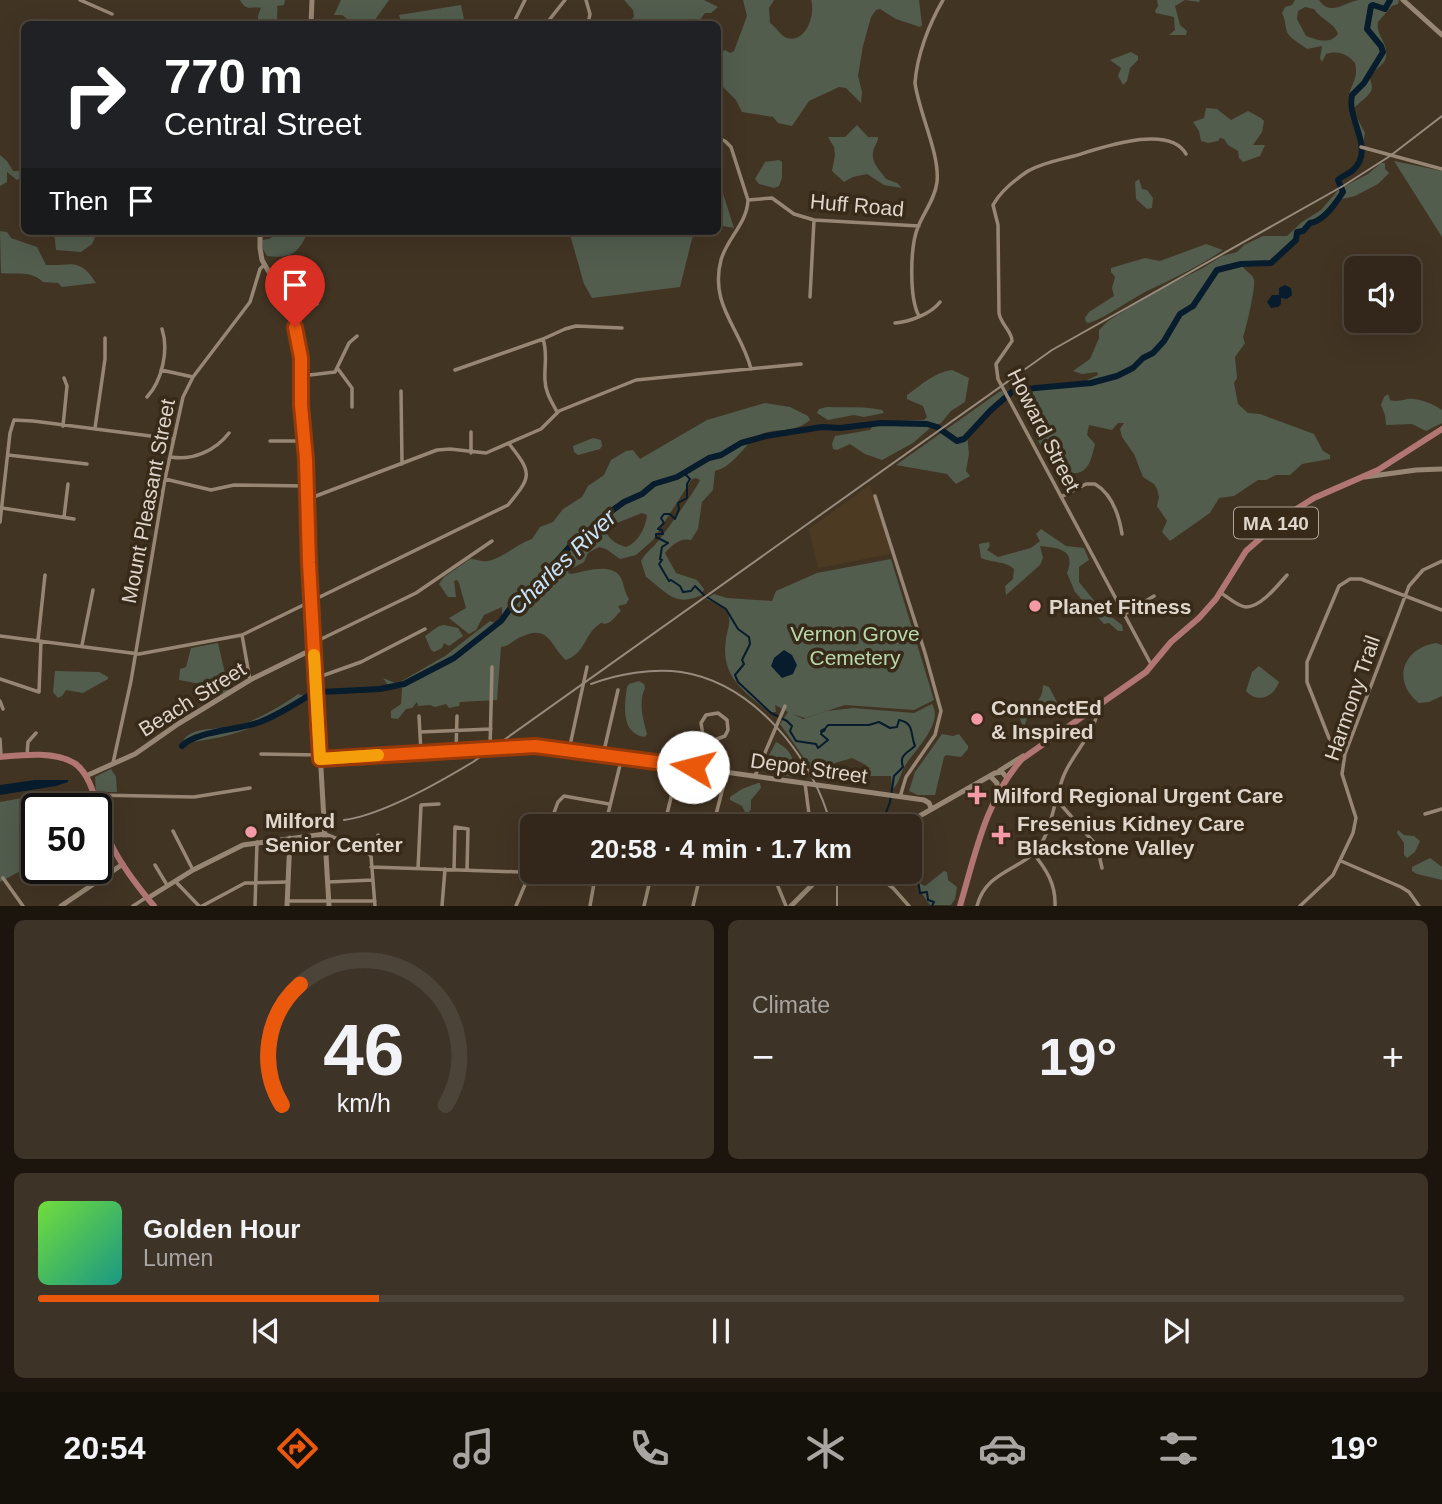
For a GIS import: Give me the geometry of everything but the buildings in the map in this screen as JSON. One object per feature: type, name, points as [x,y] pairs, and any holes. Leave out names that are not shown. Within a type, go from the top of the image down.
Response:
[{"type":"main road","points":[[311,21],[312,0]]},
{"type":"main road","points":[[1403,0],[1442,35]]},
{"type":"main road","points":[[260,235],[264,265],[292,315],[300,347],[313,643],[329,904]]},
{"type":"main road","name":"MA 140","points":[[960,905],[997,794],[1026,755],[1098,707],[1152,666],[1171,642],[1199,618],[1221,593],[1246,551],[1273,526],[1308,502],[1362,478],[1404,455],[1442,429]]},
{"type":"main road","points":[[1362,478],[1442,469]]},
{"type":"main road","name":"Beach Street","points":[[88,775],[141,751],[178,724],[250,680],[304,653],[314,652]]},
{"type":"main road","name":"Depot Street","points":[[320,757],[535,746],[926,800],[939,804]]},
{"type":"main road","points":[[1,757],[27,755],[67,760],[88,775],[93,793]]},
{"type":"main road","points":[[993,776],[1026,755]]},
{"type":"main road","points":[[921,814],[1002,772],[1007,778]]},
{"type":"main road","points":[[993,776],[998,783],[997,794]]},
{"type":"main road","points":[[917,800],[929,809]]},
{"type":"main road","points":[[926,800],[929,809]]},
{"type":"main road","points":[[147,897],[243,845],[325,834]]},
{"type":"main road","points":[[287,903],[290,838]]},
{"type":"main road","points":[[112,844],[123,864],[154,905]]},
{"type":"main road","points":[[61,905],[123,864]]},
{"type":"main road","points":[[792,905],[813,884]]},
{"type":"street","points":[[80,0],[112,15]]},
{"type":"street","points":[[514,21],[524,0]]},
{"type":"street","points":[[548,21],[565,0]]},
{"type":"street","points":[[586,0],[590,14],[589,21]]},
{"type":"street","points":[[919,316],[914,309],[913,294],[914,241],[935,193],[937,181],[915,77],[932,22],[943,0]]},
{"type":"street","points":[[721,139],[731,147],[748,200],[743,223],[721,260],[720,294],[723,309],[745,348],[751,369]]},
{"type":"street","name":"Howard Street","points":[[1152,666],[1005,393],[995,367],[1013,341],[1000,320],[998,230],[993,205],[1009,187],[1032,169],[1117,142],[1171,142],[1182,146],[1186,154]]},
{"type":"street","points":[[1361,147],[1442,169]]},
{"type":"street","name":"Huff Road","points":[[748,200],[772,198],[794,214],[814,220],[919,226]]},
{"type":"street","points":[[810,297],[814,220]]},
{"type":"street","name":"Mount Pleasant Street","points":[[113,764],[136,653],[165,479],[183,397],[193,377],[250,302],[264,265]]},
{"type":"street","points":[[895,323],[905,323],[936,308],[940,302]]},
{"type":"street","points":[[292,315],[317,304]]},
{"type":"street","points":[[455,370],[576,326],[622,328]]},
{"type":"street","points":[[147,397],[154,389],[161,370],[165,345],[162,329]]},
{"type":"street","points":[[301,376],[330,374],[338,369],[345,350],[357,336]]},
{"type":"street","points":[[95,428],[105,359],[105,338]]},
{"type":"street","points":[[544,339],[547,351],[545,381],[557,412]]},
{"type":"street","points":[[308,499],[437,450],[486,453],[541,429],[557,412],[641,379],[801,364]]},
{"type":"street","points":[[338,369],[352,388],[352,407]]},
{"type":"street","points":[[161,370],[193,377]]},
{"type":"street","points":[[63,426],[67,386],[64,378]]},
{"type":"street","points":[[401,391],[402,464]]},
{"type":"street","points":[[0,522],[1,495],[13,421],[33,421],[174,439]]},
{"type":"street","points":[[471,432],[471,453]]},
{"type":"street","points":[[171,457],[179,459],[208,451],[220,444],[229,433]]},
{"type":"street","points":[[270,441],[305,441]]},
{"type":"street","points":[[0,636],[136,653],[164,651],[242,635],[508,505],[522,489],[527,473],[524,463],[510,444]]},
{"type":"street","points":[[8,455],[87,464]]},
{"type":"street","points":[[165,479],[211,490],[234,485],[307,486]]},
{"type":"street","points":[[64,517],[68,484]]},
{"type":"street","points":[[1061,497],[1086,484],[1095,484],[1105,491],[1112,502],[1122,534]]},
{"type":"street","points":[[875,496],[941,711],[935,735],[894,796]]},
{"type":"street","points":[[2,508],[74,519]]},
{"type":"street","points":[[313,643],[416,593],[492,541]]},
{"type":"street","name":"Harmony Trail","points":[[1300,905],[1329,880],[1353,833],[1356,818],[1342,774],[1347,749],[1406,596],[1418,575],[1442,561]]},
{"type":"street","points":[[0,679],[39,692],[39,641],[45,575]]},
{"type":"street","points":[[1221,593],[1248,607],[1264,598],[1287,575]]},
{"type":"street","points":[[1347,749],[1334,744],[1329,738],[1307,682],[1306,670],[1334,595],[1343,581],[1362,579],[1442,610]]},
{"type":"street","points":[[82,645],[93,590]]},
{"type":"street","points":[[1123,615],[1154,596]]},
{"type":"street","points":[[316,678],[361,662],[425,629]]},
{"type":"street","points":[[242,635],[250,680]]},
{"type":"street","points":[[491,748],[492,667]]},
{"type":"street","points":[[569,750],[587,667]]},
{"type":"street","points":[[603,755],[618,690]]},
{"type":"street","points":[[0,701],[3,709]]},
{"type":"street","points":[[755,776],[785,706]]},
{"type":"street","points":[[977,905],[980,895],[988,885],[1033,853],[1042,842],[1065,774],[1091,727],[1098,707]]},
{"type":"street","points":[[718,713],[727,720],[729,730],[725,736],[712,741],[705,737],[701,723],[706,715],[718,713]]},
{"type":"street","points":[[419,716],[421,753]]},
{"type":"street","points":[[456,751],[457,716]]},
{"type":"street","points":[[420,732],[491,729]]},
{"type":"street","points":[[27,755],[28,742],[36,733]]},
{"type":"street","points":[[0,739],[1,757]]},
{"type":"street","points":[[708,769],[712,741]]},
{"type":"street","points":[[261,754],[320,757]]},
{"type":"street","points":[[607,814],[622,757]]},
{"type":"street","points":[[667,814],[679,765]]},
{"type":"street","points":[[716,814],[727,772]]},
{"type":"street","points":[[805,783],[808,814]]},
{"type":"street","points":[[112,795],[194,797],[250,788]]},
{"type":"street","points":[[554,814],[562,797],[609,804]]},
{"type":"street","points":[[1056,798],[1096,845],[1102,868]]},
{"type":"street","points":[[418,869],[421,808],[423,804],[439,804]]},
{"type":"street","points":[[1425,814],[1442,809]]},
{"type":"street","points":[[454,870],[455,827],[468,829],[467,870]]},
{"type":"street","points":[[173,831],[193,870]]},
{"type":"street","points":[[287,903],[375,903],[371,856],[325,834]]},
{"type":"street","points":[[368,853],[378,845],[378,835]]},
{"type":"street","points":[[255,905],[257,842]]},
{"type":"street","points":[[1033,853],[1050,877],[1055,905]]},
{"type":"street","points":[[1341,861],[1401,887],[1409,892],[1419,905]]},
{"type":"street","points":[[155,865],[167,885]]},
{"type":"street","points":[[371,867],[520,871]]},
{"type":"street","points":[[442,905],[445,869]]},
{"type":"street","points":[[3,878],[23,905]]},
{"type":"street","points":[[175,880],[200,905],[240,884],[256,881],[288,882]]},
{"type":"street","points":[[328,882],[372,880]]},
{"type":"street","points":[[516,905],[525,884]]},
{"type":"street","points":[[590,884],[594,885],[590,905]]},
{"type":"street","points":[[644,905],[649,884]]},
{"type":"street","points":[[693,905],[698,884]]},
{"type":"street","points":[[777,884],[786,905]]},
{"type":"street","points":[[888,884],[909,905]]},
{"type":"street","points":[[133,905],[147,897]]},
{"type":"shaded area","points":[[870,485],[891,554],[818,568],[809,529]]},
{"type":"green space","points":[[240,0],[285,0],[284,5],[277,6],[279,21],[258,21],[261,8],[242,4]]},
{"type":"green space","points":[[341,0],[389,0],[374,21],[350,21],[342,15],[334,15]]},
{"type":"green space","points":[[624,0],[704,0],[718,7],[711,13],[705,13],[699,21],[630,21],[634,17],[633,10]]},
{"type":"green space","points":[[743,0],[774,0],[769,8],[770,23],[787,38],[794,39],[808,26],[812,12],[811,0],[919,0],[922,25],[920,27],[896,19],[880,9],[876,10],[871,17],[863,46],[858,76],[862,92],[861,103],[846,88],[839,87],[809,101],[792,126],[778,123],[773,117],[742,112],[736,100],[721,85],[721,52],[734,51],[747,16]]},
{"type":"green space","points":[[1157,0],[1185,0],[1175,6],[1180,25],[1187,31],[1186,35],[1169,35],[1175,30],[1174,17],[1156,13]]},
{"type":"green space","points":[[1295,0],[1319,0],[1323,5],[1333,8],[1359,0],[1399,0],[1378,22],[1386,50],[1385,60],[1370,77],[1371,91],[1353,110],[1365,133],[1363,144],[1354,127],[1348,105],[1356,74],[1355,63],[1346,55],[1334,52],[1326,54],[1322,62],[1322,46],[1307,49],[1290,36],[1282,13],[1285,7],[1292,5]],"holes":[[[1305,7],[1314,9],[1336,30],[1338,34],[1331,40],[1323,41],[1306,36],[1297,19],[1298,11]]]},
{"type":"green space","points":[[461,5],[464,21],[401,21],[399,15]]},
{"type":"green space","points":[[1131,52],[1138,56],[1138,60],[1130,68],[1127,81],[1123,85],[1118,76],[1121,68],[1110,60]]},
{"type":"green space","points":[[1206,108],[1217,109],[1231,120],[1248,111],[1261,118],[1264,121],[1262,132],[1253,145],[1265,145],[1260,156],[1243,162],[1238,151],[1224,139],[1208,143],[1201,141],[1193,122],[1204,118]]},
{"type":"green space","points":[[857,125],[868,137],[878,137],[873,151],[875,163],[886,179],[902,188],[884,185],[867,174],[844,182],[832,171],[835,155],[828,137],[845,137]]},
{"type":"green space","points":[[0,155],[13,171],[21,171],[21,178],[17,180],[7,172],[7,182],[0,186]]},
{"type":"green space","points":[[1394,161],[1442,171],[1442,237]]},
{"type":"green space","points":[[765,162],[782,162],[782,178],[779,186],[774,188],[759,184],[755,179]]},
{"type":"green space","points":[[1381,163],[1385,163],[1385,169],[1389,173],[1378,184],[1355,196],[1342,199],[1333,210],[1307,225],[1273,261],[1243,267],[1252,276],[1254,284],[1243,337],[1245,343],[1235,357],[1237,378],[1234,383],[1238,404],[1248,413],[1260,414],[1314,434],[1323,451],[1330,455],[1330,459],[1302,464],[1290,475],[1276,475],[1266,480],[1258,480],[1234,496],[1219,498],[1210,513],[1170,541],[1162,532],[1167,521],[1157,506],[1157,489],[1143,477],[1134,454],[1122,437],[1120,429],[1124,423],[1118,423],[1112,430],[1089,425],[1087,435],[1095,444],[1093,454],[1087,467],[1076,473],[1066,471],[1048,456],[1034,432],[1031,421],[1030,411],[1034,403],[1018,386],[1081,383],[1098,375],[1097,372],[1082,374],[1073,371],[1090,359],[1099,338],[1099,330],[1108,321],[1152,293],[1222,256],[1237,252],[1244,245],[1263,236],[1287,236],[1321,210],[1339,189],[1368,174]]},
{"type":"green space","points":[[1139,179],[1142,189],[1147,190],[1153,198],[1152,208],[1147,209],[1136,199],[1135,182]]},
{"type":"green space","points":[[721,187],[734,228],[721,226]]},
{"type":"green space","points":[[0,231],[37,247],[46,265],[80,266],[96,283],[62,287],[58,283],[43,282],[28,274],[1,273]]},
{"type":"green space","points":[[54,235],[96,235],[92,244],[81,252],[56,250]]},
{"type":"green space","points":[[276,235],[306,236],[295,252],[280,257],[267,256],[262,240]]},
{"type":"green space","points":[[570,235],[693,235],[680,287],[592,298],[584,284]]},
{"type":"green space","points":[[1206,244],[1223,250],[1105,316],[1086,322],[1085,318],[1089,312],[1114,296],[1112,288],[1115,277],[1111,268],[1145,258],[1160,261]]},
{"type":"green space","points":[[952,370],[969,378],[965,402],[913,443],[882,460],[865,454],[850,444],[833,449],[835,436],[870,430],[875,422],[924,420],[927,417],[923,406],[907,399],[907,395],[934,376]]},
{"type":"green space","points":[[1002,391],[1004,395],[985,412],[967,435],[969,454],[966,471],[970,476],[956,484],[947,474],[896,465]]},
{"type":"green space","points":[[1388,394],[1390,400],[1414,399],[1436,406],[1442,410],[1442,423],[1426,431],[1412,424],[1386,425],[1381,405]]},
{"type":"green space","points":[[765,403],[790,407],[808,416],[810,420],[792,429],[762,434],[750,442],[729,464],[715,471],[713,490],[702,502],[698,529],[691,540],[680,541],[665,553],[676,573],[697,580],[704,589],[702,595],[684,600],[671,596],[646,577],[641,561],[688,499],[700,480],[696,478],[692,479],[653,540],[636,555],[620,559],[599,547],[588,553],[584,562],[569,570],[568,573],[572,574],[598,569],[612,570],[621,578],[629,599],[626,604],[618,606],[621,611],[612,621],[601,623],[593,630],[573,657],[566,660],[543,634],[530,633],[501,647],[497,700],[460,702],[459,706],[449,708],[446,704],[435,707],[418,706],[417,702],[412,708],[406,709],[398,719],[391,718],[391,711],[401,704],[402,688],[390,688],[383,678],[395,683],[400,682],[445,656],[490,621],[495,623],[502,616],[502,607],[484,615],[476,630],[469,634],[449,618],[466,608],[457,580],[454,581],[456,597],[448,597],[439,584],[444,577],[470,559],[493,559],[532,539],[540,527],[553,522],[563,509],[582,497],[588,486],[604,475],[611,460],[626,451],[633,450],[640,459],[707,420]],"holes":[[[642,513],[647,515],[641,534],[626,547],[614,542],[607,533],[606,524],[617,523]]]},
{"type":"green space","points":[[868,408],[882,410],[884,413],[828,420],[817,413],[819,409]]},
{"type":"green space","points":[[593,438],[601,440],[600,449],[578,455],[574,452],[573,446]]},
{"type":"green space","points":[[1041,529],[1066,546],[1084,548],[1089,560],[1079,567],[1079,582],[1101,609],[1122,625],[1123,631],[1118,631],[1109,623],[1104,624],[1075,592],[1067,573],[1069,559],[1067,554],[1058,549],[1040,546],[1043,558],[1040,565],[1006,595],[1005,586],[1013,579],[1014,569],[981,558],[979,544],[989,542],[987,550],[998,557],[1031,548],[1040,541],[1036,534]]},
{"type":"green space","name":"Vernon Grove Cemetery","points":[[891,559],[934,700],[914,710],[845,705],[805,718],[793,714],[803,719],[827,711],[853,708],[914,713],[932,704],[934,719],[927,736],[905,766],[892,790],[891,776],[869,776],[866,765],[852,758],[835,763],[826,775],[819,779],[780,724],[788,712],[775,705],[776,712],[769,712],[743,690],[730,673],[725,652],[729,616],[725,607],[706,599],[714,594],[727,598],[772,601],[776,591],[817,573]]},
{"type":"green space","points":[[444,625],[458,628],[463,636],[449,646],[444,643],[442,648],[434,652],[425,636]]},
{"type":"green space","points":[[218,643],[229,691],[219,695],[201,684],[179,680],[180,669],[186,667],[191,648]]},
{"type":"green space","points":[[1436,643],[1442,645],[1442,696],[1419,703],[1405,685],[1405,667],[1415,651]]},
{"type":"green space","points":[[1259,666],[1279,682],[1270,695],[1260,698],[1246,691],[1252,672]]},
{"type":"green space","points":[[55,671],[99,672],[108,679],[83,693],[66,690],[58,698],[53,692]]},
{"type":"green space","points":[[639,681],[645,688],[642,705],[647,734],[645,737],[632,731],[625,710],[627,687]]},
{"type":"green space","points":[[1043,685],[1049,687],[1060,708],[1057,712],[1045,710],[1027,718],[1024,728],[1017,713],[1039,700]]},
{"type":"green space","points":[[314,690],[313,696],[248,729],[194,742],[183,741],[187,736],[199,731],[242,725],[298,694],[304,696]]},
{"type":"green space","points":[[942,734],[959,734],[968,749],[961,757],[944,757],[935,795],[918,795],[909,791],[915,772]]},
{"type":"green space","points":[[776,742],[791,756],[794,777],[765,772],[763,767]]},
{"type":"green space","points":[[111,769],[116,777],[117,792],[96,792],[95,777]]},
{"type":"green space","points":[[758,783],[761,788],[751,800],[749,812],[745,812],[742,806],[730,800],[730,797],[742,789]]},
{"type":"green space","points":[[21,798],[21,871],[0,882],[0,802]]},
{"type":"green space","points":[[1398,830],[1420,841],[1415,852],[1407,858],[1404,855],[1404,843],[1397,833]]},
{"type":"green space","points":[[1430,858],[1442,867],[1442,880],[1412,871],[1412,867]]},
{"type":"green space","points":[[944,871],[947,872],[948,880],[957,887],[955,899],[951,905],[930,905],[920,891],[919,884],[925,886]]},
{"type":"water","points":[[1285,285],[1291,288],[1292,295],[1287,299],[1281,298],[1278,307],[1271,308],[1267,302],[1272,295],[1279,295],[1279,288]]},
{"type":"water","points":[[784,650],[792,655],[797,665],[793,674],[782,678],[771,666],[774,658]]},
{"type":"water","points":[[35,780],[68,782],[0,795],[0,785]]},
{"type":"waterway","name":"Charles River","points":[[321,692],[380,689],[404,684],[454,658],[501,621],[517,599],[535,586],[572,544],[584,537],[599,520],[654,484],[677,477],[741,443],[822,427],[840,428],[881,423],[927,424],[937,427],[957,441],[964,439],[1014,390],[1091,383],[1117,376],[1133,368],[1164,341],[1180,314],[1193,306],[1217,270],[1241,264],[1271,263],[1296,240],[1297,232],[1320,219],[1337,201],[1343,192],[1338,180],[1352,171],[1362,154],[1351,105],[1352,95],[1364,83],[1383,52],[1367,29],[1371,6],[1385,9],[1390,0]]},
{"type":"waterway","points":[[688,471],[686,475],[690,479],[687,484],[687,498],[678,503],[675,519],[670,514],[664,514],[661,518],[664,523],[658,529],[662,530],[663,534],[656,534],[656,537],[668,543],[662,547],[662,560],[659,564],[669,581],[680,586],[683,592],[691,591],[695,586],[726,609],[738,629],[749,637],[750,644],[742,660],[744,664],[735,675],[738,682],[771,713],[792,726],[790,731],[796,741],[816,744],[818,748],[828,740],[821,734],[822,731]]},
{"type":"waterway","name":"Charles River","points":[[182,746],[197,737],[260,722],[313,693]]},
{"type":"waterway","points":[[824,730],[828,725],[869,725],[879,722],[890,728],[897,727],[899,720],[908,724],[915,746],[904,755],[903,767],[894,776],[886,814]]},
{"type":"waterway","points":[[919,884],[920,893],[927,892],[928,900],[934,902],[932,906]]},
{"type":"railway","points":[[344,820],[393,805],[473,762],[1052,350],[1343,186],[1390,156],[1442,116]]},
{"type":"railway","points":[[591,684],[635,673],[670,671],[708,679],[733,691],[756,708],[795,750],[811,775],[827,814]]},
{"type":"railway","points":[[837,884],[837,906]]},
{"type":"slow traffic","points":[[314,655],[320,759],[378,755]]},
{"type":"place","name":"Planet Fitness","points":[[1035,606]]},
{"type":"place","name":"ConnectEd & Inspired","points":[[977,719]]},
{"type":"place","name":"Milford Regional Urgent Care","points":[[977,795]]},
{"type":"place","name":"Milford Senior Center","points":[[251,832]]},
{"type":"place","name":"Fresenius Kidney Care Blackstone Valley","points":[[1001,835]]},
{"type":"route","points":[[295,327],[301,358],[301,405],[320,759],[535,746],[693,767]]}]
